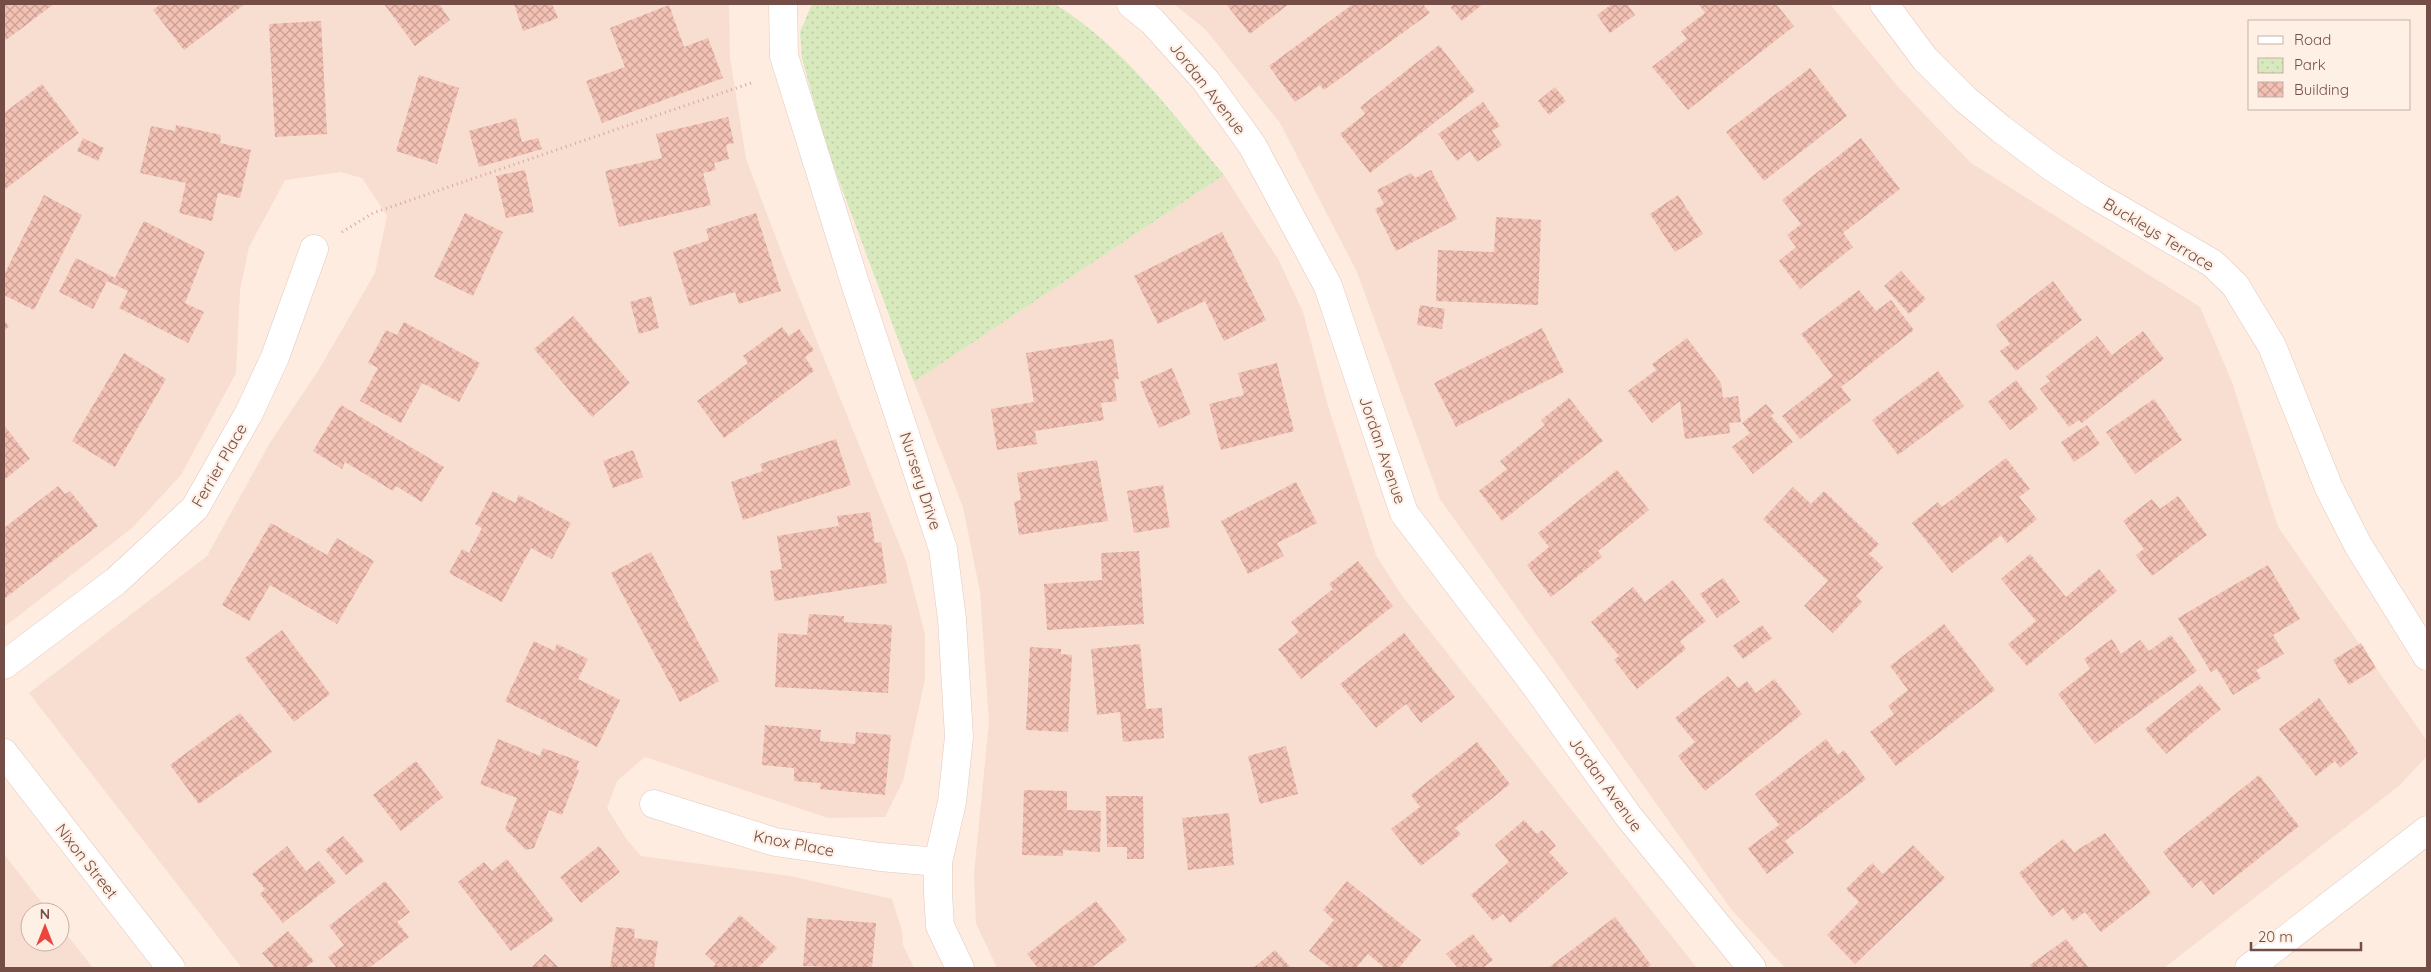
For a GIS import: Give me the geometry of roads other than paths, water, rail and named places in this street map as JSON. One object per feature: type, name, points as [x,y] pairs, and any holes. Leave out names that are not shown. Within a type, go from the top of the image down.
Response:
[{"type":"street","name":"Nursery Drive","points":[[783,4],[784,56],[854,280],[943,550],[952,619],[959,737],[952,802],[938,862],[940,926],[960,968]]},
{"type":"street","name":"Jordan Avenue","points":[[1131,4],[1152,21],[1206,81],[1252,145],[1328,286],[1404,513],[1534,686],[1629,817],[1752,968]]},
{"type":"street","name":"Buckleys Terrace","points":[[1884,4],[1925,59],[1965,99],[2001,129],[2049,165],[2093,194],[2212,263],[2235,285],[2272,346],[2329,488],[2358,545],[2427,656]]},
{"type":"street","name":"Ferrier Place","points":[[4,665],[116,581],[195,508],[249,414],[275,357],[314,249]]},
{"type":"street","name":"Nixon Street","points":[[4,753],[171,968]]},
{"type":"street","name":"Knox Place","points":[[654,804],[776,842],[880,857],[938,862]]},
{"type":"street","points":[[2249,968],[2427,830]]}]
